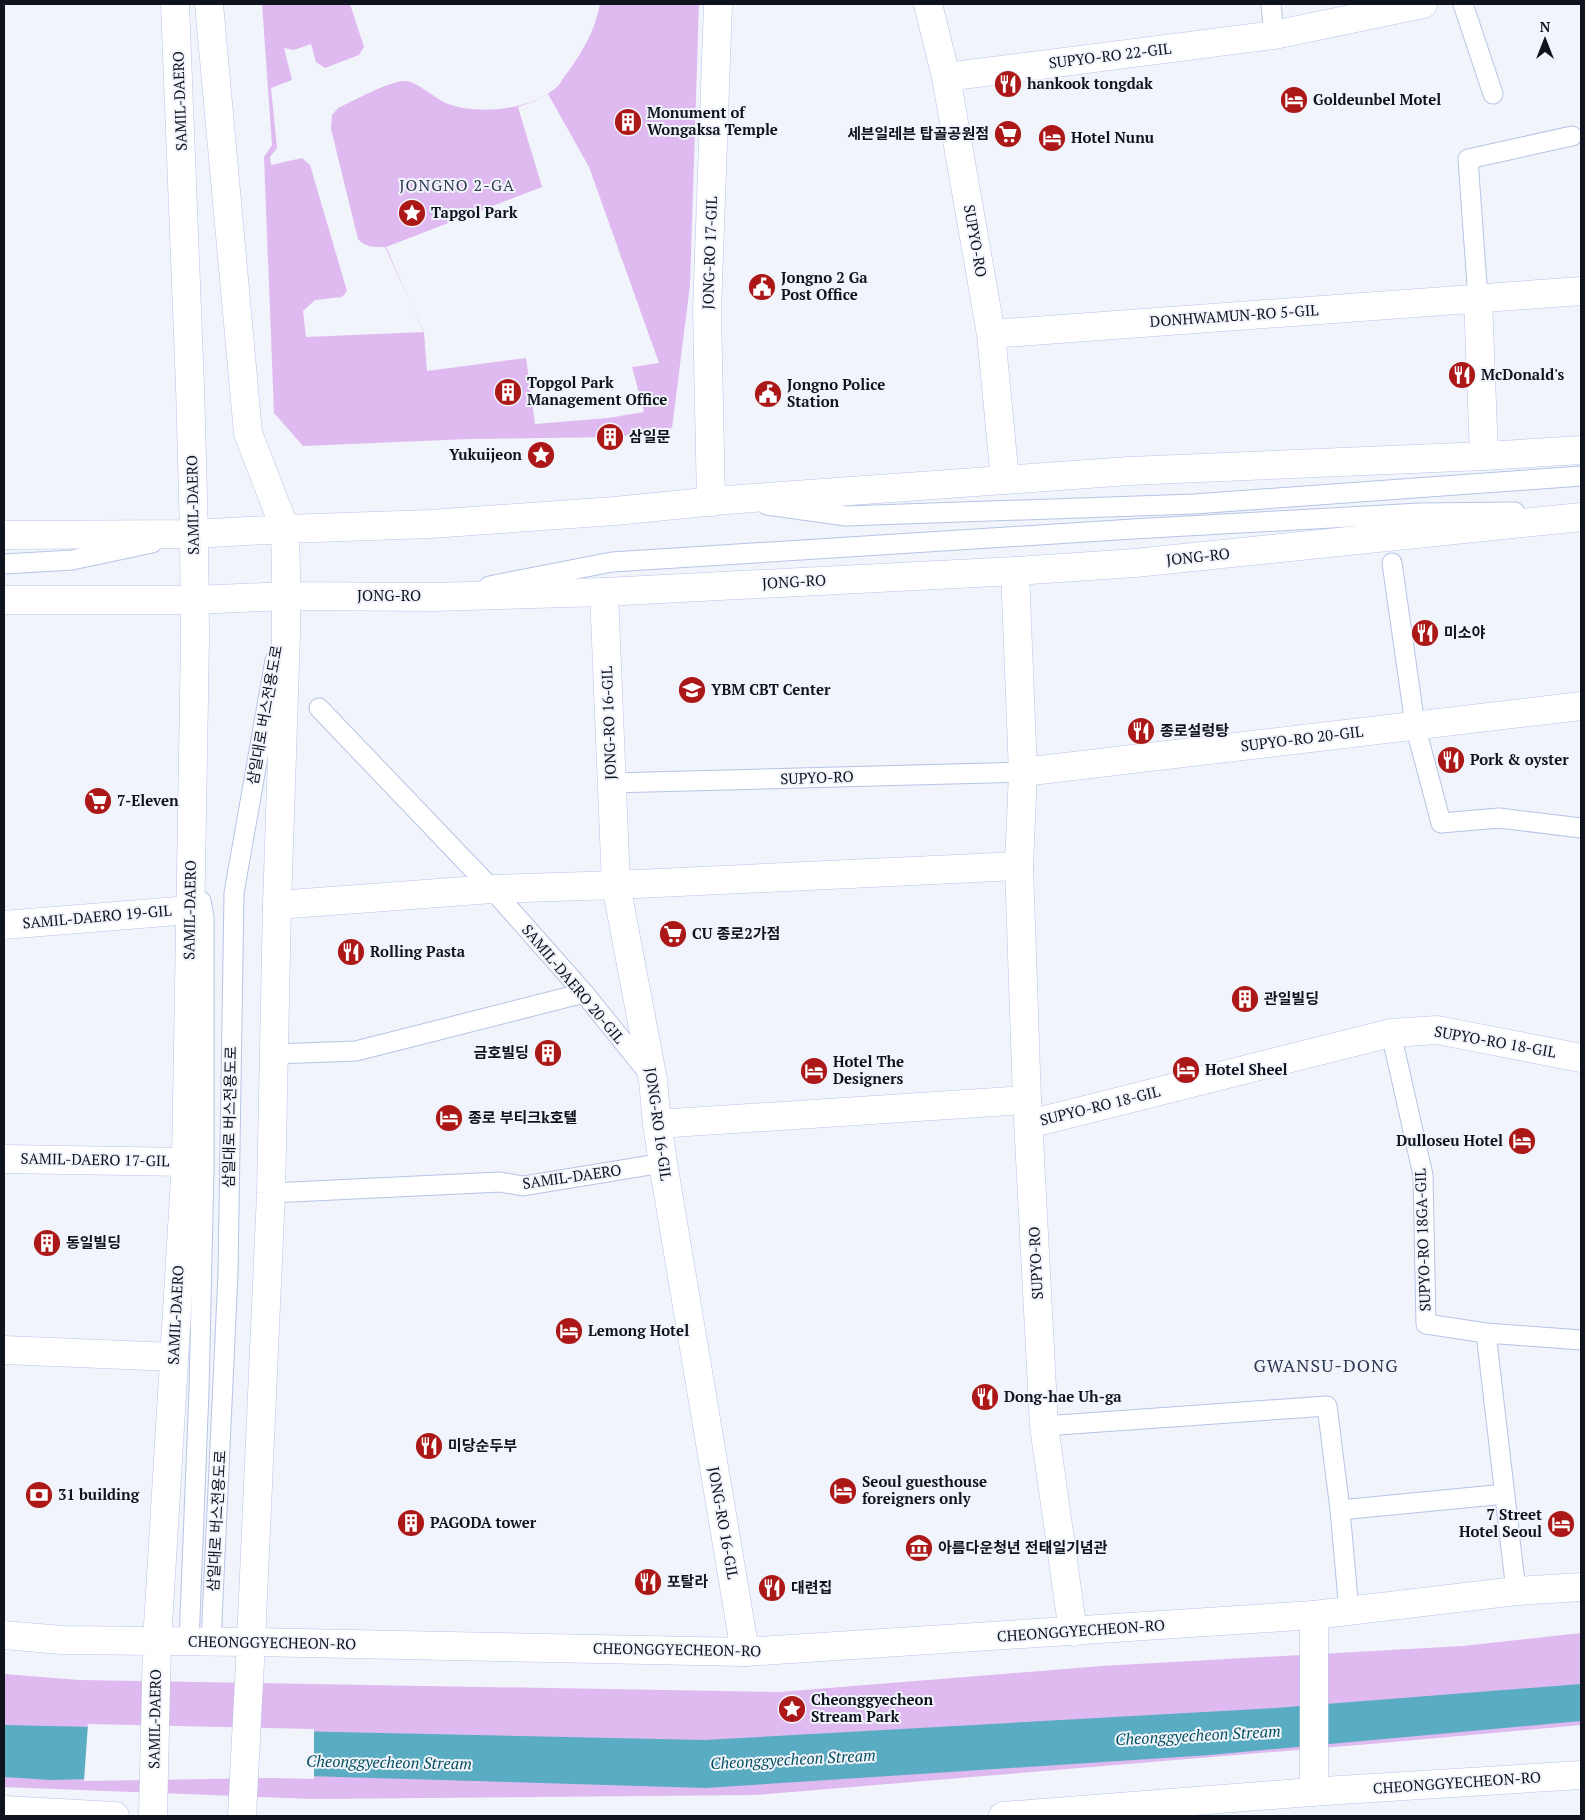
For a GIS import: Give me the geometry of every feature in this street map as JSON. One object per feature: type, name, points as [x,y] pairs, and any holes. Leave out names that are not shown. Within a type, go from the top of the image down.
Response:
[{"type":"main road","name":"SAMIL-DAERO","points":[[153,1816],[156,1678],[186,1162],[195,600],[175,4]]},
{"type":"main road","points":[[209,4],[248,433],[285,528],[286,596],[271,1193],[242,1804]]},
{"type":"main road","name":"JONG-RO 17-GIL","points":[[718,4],[707,310],[719,501]]},
{"type":"main road","name":"SUPYO-RO","points":[[928,4],[946,77],[991,334],[1005,480]]},
{"type":"main road","name":"SUPYO-RO 22-GIL","points":[[946,77],[1274,35],[1423,4]]},
{"type":"main road","name":"DONHWAMUN-RO 5-GIL","points":[[991,334],[1581,291]]},
{"type":"main road","points":[[1478,299],[1484,456]]},
{"type":"main road","points":[[4,535],[194,534],[285,528],[430,524],[1129,471],[1581,450]]},
{"type":"main road","name":"JONG-RO","points":[[4,600],[195,600],[286,596],[434,597],[604,592],[1015,571],[1135,563],[1581,517]]},
{"type":"main road","name":"SUPYO-RO","points":[[1015,571],[1022,772],[1019,866],[1028,1112],[1044,1426],[1073,1632]]},
{"type":"main road","name":"JONG-RO 16-GIL","points":[[604,592],[616,885],[654,1080],[657,1124],[663,1163],[745,1652]]},
{"type":"main road","name":"SUPYO-RO 20-GIL","points":[[1022,772],[1581,706]]},
{"type":"main road","points":[[277,906],[492,889],[1019,866]]},
{"type":"main road","name":"SAMIL-DAERO 19-GIL","points":[[4,925],[190,910]]},
{"type":"main road","name":"SUPYO-RO 18-GIL","points":[[1028,1112],[1391,1033],[1437,1030],[1581,1058]]},
{"type":"main road","points":[[657,1124],[1028,1112]]},
{"type":"main road","name":"SAMIL-DAERO 17-GIL","points":[[4,1159],[186,1162]]},
{"type":"main road","points":[[4,1350],[174,1357]]},
{"type":"main road","name":"CHEONGGYECHEON-RO","points":[[4,1635],[62,1640],[745,1652],[1314,1615],[1516,1591],[1581,1587]]},
{"type":"main road","points":[[1314,1615],[1314,1792]]},
{"type":"main road","name":"CHEONGGYECHEON-RO","points":[[1003,1816],[1061,1814],[1314,1792],[1581,1775]]},
{"type":"main road","points":[[4,1810],[114,1816]]},
{"type":"lane","points":[[1271,4],[1274,35]]},
{"type":"lane","points":[[1463,4],[1493,94]]},
{"type":"lane","points":[[1478,299],[1468,159],[1572,136]]},
{"type":"lane","points":[[719,501],[846,516],[1194,504],[1581,476]]},
{"type":"lane","points":[[434,597],[612,562],[1133,528],[1410,514],[1581,511]]},
{"type":"lane","points":[[4,564],[72,560],[194,534]]},
{"type":"lane","points":[[1392,563],[1415,725],[1441,823],[1499,818],[1581,828]]},
{"type":"lane","name":"삼일대로 버스전용도로","points":[[200,1642],[228,1273],[234,893],[286,596]]},
{"type":"lane","name":"SAMIL-DAERO 20-GIL","points":[[319,708],[492,889],[584,993],[654,1080]]},
{"type":"lane","name":"SUPYO-RO","points":[[611,783],[1022,772]]},
{"type":"lane","points":[[191,846],[204,917],[204,1170],[199,1390],[200,1642]]},
{"type":"lane","points":[[274,1054],[356,1051],[584,993]]},
{"type":"lane","name":"SUPYO-RO 18GA-GIL","points":[[1391,1033],[1423,1174],[1426,1324],[1486,1333],[1581,1340]]},
{"type":"lane","name":"SAMIL-DAERO","points":[[271,1193],[500,1182],[524,1186],[663,1163]]},
{"type":"lane","points":[[1486,1333],[1516,1591]]},
{"type":"lane","points":[[1044,1426],[1327,1406],[1340,1510],[1349,1611]]},
{"type":"lane","points":[[1340,1510],[1505,1494]]},
{"type":"shaded area","name":"Tapgol Park","points":[[262,4],[350,4],[364,47],[359,55],[325,68],[316,62],[311,44],[294,50],[284,48],[292,80],[271,88],[277,148],[270,157],[271,165],[302,158],[310,165],[347,291],[342,297],[315,300],[303,311],[306,337],[424,332],[427,371],[526,358],[535,424],[608,418],[644,412],[632,367],[659,363],[589,167],[548,94],[535,101],[518,107],[542,187],[386,247],[412,306],[385,247],[367,245],[358,239],[331,129],[332,115],[338,108],[371,92],[390,84],[405,81],[415,84],[443,102],[460,107],[489,110],[534,101],[557,87],[579,56],[595,23],[600,4],[699,4],[690,285],[672,428],[617,437],[470,439],[303,446],[274,413],[264,157],[272,145]]},
{"type":"shaded area","name":"Cheonggyecheon Stream Park","points":[[1581,1633],[1581,1725],[755,1795],[315,1799],[4,1787],[4,1674],[79,1680],[779,1692],[1102,1666],[1463,1646]]},
{"type":"water","name":"Cheonggyecheon Stream","points":[[1581,1684],[1581,1721],[1210,1755],[706,1788],[273,1775],[51,1780],[4,1777],[4,1725],[705,1740],[1275,1708]]},
{"type":"pier","points":[[88,1724],[314,1729],[314,1779],[84,1781]]},
{"type":"place","name":"hankook tongdak","points":[[1008,84]]},
{"type":"place","name":"Goldeunbel Motel","points":[[1294,100]]},
{"type":"place","name":"Monument of Wongaksa Temple","points":[[628,122]]},
{"type":"place","name":"세븐일레븐 탑골공원점","points":[[1008,134]]},
{"type":"place","name":"Hotel Nunu","points":[[1052,138]]},
{"type":"place","name":"Tapgol Park","points":[[412,213]]},
{"type":"place","name":"Jongno 2 Ga Post Office","points":[[762,287]]},
{"type":"place","name":"McDonald's","points":[[1462,375]]},
{"type":"place","name":"Topgol Park Management Office","points":[[508,392]]},
{"type":"place","name":"Jongno Police Station","points":[[768,394]]},
{"type":"place","name":"삼일문","points":[[610,437]]},
{"type":"place","name":"Yukuijeon","points":[[541,455]]},
{"type":"place","name":"미소야","points":[[1425,633]]},
{"type":"place","name":"YBM CBT Center","points":[[692,690]]},
{"type":"place","name":"종로설렁탕","points":[[1141,731]]},
{"type":"place","name":"Pork & oyster","points":[[1451,760]]},
{"type":"place","name":"7-Eleven","points":[[98,801]]},
{"type":"place","name":"CU 종로2가점","points":[[673,934]]},
{"type":"place","name":"Rolling Pasta","points":[[351,952]]},
{"type":"place","name":"관일빌딩","points":[[1245,999]]},
{"type":"place","name":"금호빌딩","points":[[548,1053]]},
{"type":"place","name":"Hotel Sheel","points":[[1186,1070]]},
{"type":"place","name":"Hotel The Designers","points":[[814,1071]]},
{"type":"place","name":"종로 부티크k호텔","points":[[449,1118]]},
{"type":"place","name":"Dulloseu Hotel","points":[[1522,1141]]},
{"type":"place","name":"동일빌딩","points":[[47,1243]]},
{"type":"place","name":"Lemong Hotel","points":[[569,1331]]},
{"type":"place","name":"Dong-hae Uh-ga","points":[[985,1397]]},
{"type":"place","name":"미당순두부","points":[[429,1446]]},
{"type":"place","name":"Seoul guesthouse foreigners only","points":[[843,1491]]},
{"type":"place","name":"31 building","points":[[39,1495]]},
{"type":"place","name":"PAGODA tower","points":[[411,1523]]},
{"type":"place","name":"7 Street Hotel Seoul","points":[[1561,1524]]},
{"type":"place","name":"아름다운청년 전태일기념관","points":[[919,1548]]},
{"type":"place","name":"포탈라","points":[[648,1582]]},
{"type":"place","name":"대련집","points":[[772,1588]]},
{"type":"place","name":"Cheonggyecheon Stream Park","points":[[792,1709]]},
{"type":"district","name":"JONGNO 2-GA","points":[[457,185]]},
{"type":"district","name":"GWANSU-DONG","points":[[1326,1366]]}]
